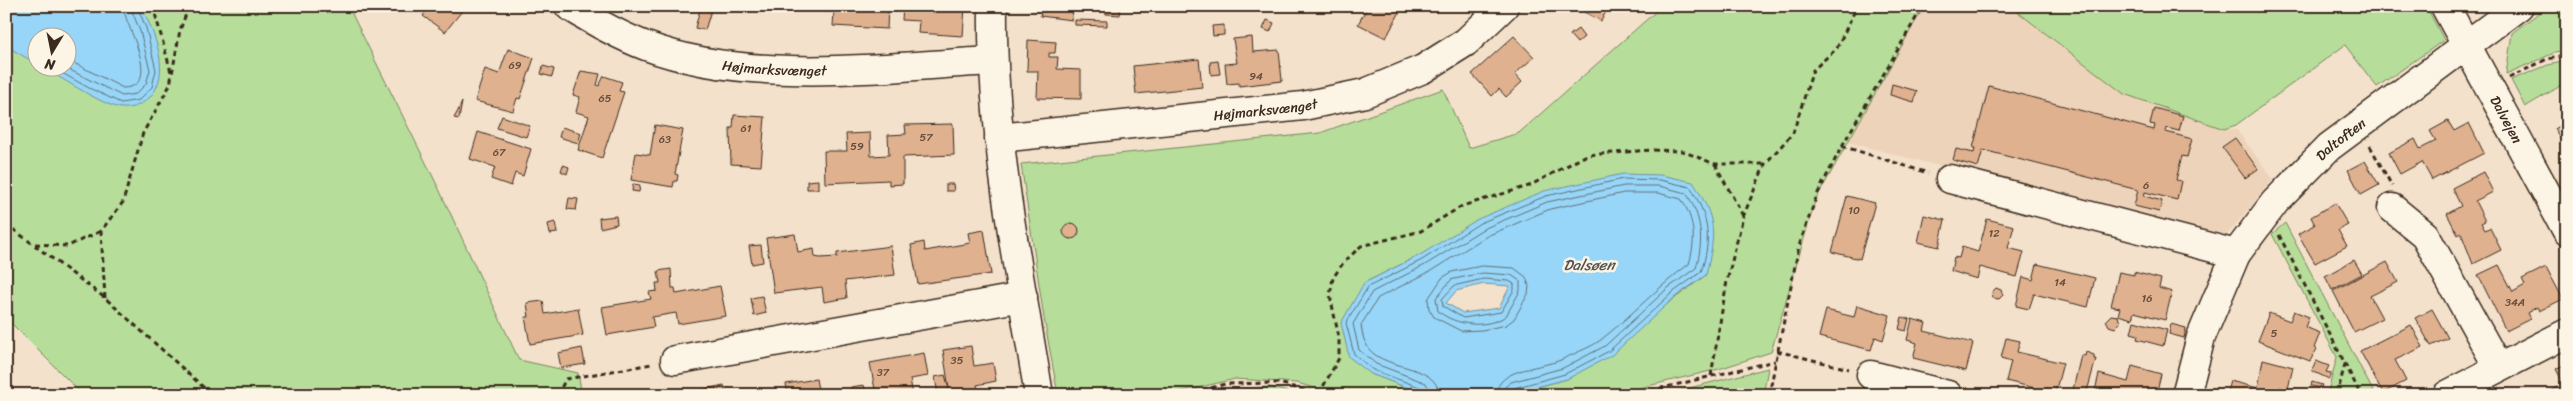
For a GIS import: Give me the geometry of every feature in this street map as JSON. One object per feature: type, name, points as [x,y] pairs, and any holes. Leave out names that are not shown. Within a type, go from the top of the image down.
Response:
[{"type":"street","name":"Højmarksvænget","points":[[569,6],[590,19],[647,46],[694,58],[750,68],[808,71],[992,60]]},
{"type":"street","points":[[993,6],[992,60],[998,138],[1040,395]]},
{"type":"street","name":"Højmarksvænget","points":[[998,138],[1303,106],[1364,93],[1423,68],[1466,42],[1504,6]]},
{"type":"street","name":"Dalvejen","points":[[2445,6],[2567,231]]},
{"type":"street","name":"Daltoften","points":[[2186,395],[2201,337],[2236,254],[2268,212],[2329,148],[2519,6]]},
{"type":"street","points":[[1950,179],[2236,254]]},
{"type":"street","points":[[2392,208],[2425,235],[2498,367]]},
{"type":"street","points":[[675,360],[1023,297]]},
{"type":"street","points":[[2446,395],[2567,332]]},
{"type":"street","points":[[1871,375],[1948,395]]},
{"type":"path","points":[[153,6],[172,75]]},
{"type":"path","points":[[33,244],[68,246],[101,231],[123,202],[143,133],[170,85],[180,30],[189,6]]},
{"type":"path","points":[[1711,376],[1727,281],[1743,217],[1765,164],[1793,133],[1813,70],[1837,48],[1857,6]]},
{"type":"path","points":[[1769,395],[1799,246],[1817,195],[1842,146],[1922,6]]},
{"type":"path","points":[[2488,88],[2547,59],[2567,56]]},
{"type":"path","points":[[2358,126],[2394,189],[2392,208]]},
{"type":"path","points":[[1842,146],[1950,179]]},
{"type":"path","points":[[1185,395],[1225,384],[1279,383],[1320,394],[1339,358],[1339,338],[1330,295],[1333,278],[1342,263],[1361,246],[1421,231],[1462,206],[1529,186],[1587,155],[1651,150],[1682,151],[1715,164],[1765,164]]},
{"type":"path","points":[[1715,164],[1743,217]]},
{"type":"path","points":[[2268,212],[2361,395]]},
{"type":"path","points":[[6,224],[105,298],[212,395]]},
{"type":"path","points":[[101,231],[105,298]]},
{"type":"path","points":[[1777,351],[1871,375]]},
{"type":"path","points":[[557,395],[566,379],[675,360]]},
{"type":"path","points":[[1633,395],[1775,361]]},
{"type":"path","points":[[2337,395],[2345,363]]},
{"type":"shaded area","points":[[1924,6],[2024,6],[2224,129],[2236,129],[2273,179],[2227,235],[1939,166],[1848,142]]},
{"type":"green space","points":[[6,6],[348,6],[438,187],[519,360],[578,373],[582,395],[83,395],[6,318]]},
{"type":"green space","points":[[1662,6],[1924,6],[1815,201],[1771,352],[1719,369],[1610,395],[1506,395],[1567,379],[1706,275],[1420,255],[1364,283],[1371,374],[1426,395],[1338,395],[1297,383],[1235,379],[1166,395],[1058,395],[1044,318],[1021,164],[1320,133],[1443,89],[1469,148],[1519,133]]},
{"type":"green space","points":[[2010,6],[2426,6],[2444,40],[2377,87],[2345,45],[2236,125],[2224,129],[2124,94]]},
{"type":"green space","points":[[2548,6],[2567,6],[2567,51],[2554,53],[2506,74],[2512,33]]},
{"type":"green space","points":[[2567,61],[2567,82],[2525,107],[2511,80],[2548,65]]},
{"type":"green space","points":[[2285,223],[2375,395],[2327,395],[2337,357],[2272,234]]},
{"type":"green space","points":[[1768,368],[1763,395],[1662,395]]},
{"type":"green space","points":[[1270,387],[1298,395],[1205,395],[1221,391]]},
{"type":"water","points":[[6,6],[141,6],[156,40],[159,53],[160,77],[156,88],[149,98],[136,106],[121,108],[93,97],[61,78],[78,78],[78,28],[28,28],[28,59],[6,46]]},
{"type":"water","name":"Dalsøen","points":[[1623,174],[1661,175],[1693,182],[1707,207],[1712,227],[1712,248],[1706,275],[1675,297],[1612,355],[1567,379],[1506,395],[1426,395],[1371,374],[1349,357],[1341,323],[1364,283],[1420,255],[1478,219],[1544,191]],"holes":[[[1484,284],[1510,286],[1499,308],[1463,313],[1446,303],[1456,291]]]},
{"type":"building","points":[[429,6],[466,6],[445,32],[423,16]]},
{"type":"building","points":[[701,6],[712,7],[705,30],[695,28]]},
{"type":"building","points":[[824,6],[888,6],[887,29],[833,26],[834,12],[823,12]]},
{"type":"building","points":[[903,6],[965,6],[963,36],[918,33],[919,21],[902,20]]},
{"type":"building","points":[[1042,6],[1073,6],[1072,20],[1040,16]]},
{"type":"building","points":[[1104,6],[1121,6],[1120,15],[1106,14]]},
{"type":"building","points":[[1368,6],[1403,6],[1386,38],[1358,24]]},
{"type":"building","points":[[1573,6],[1609,6],[1601,21]]},
{"type":"building","points":[[1075,20],[1107,21],[1107,26],[1075,25]]},
{"type":"building","points":[[1267,20],[1274,23],[1270,32],[1263,29]]},
{"type":"building","points":[[1224,25],[1224,35],[1213,36],[1212,26]]},
{"type":"building","points":[[1578,29],[1584,37],[1577,43],[1570,35]]},
{"type":"building","points":[[1514,36],[1534,57],[1515,74],[1522,82],[1506,97],[1499,89],[1492,96],[1472,74]]},
{"type":"building","points":[[1252,37],[1253,52],[1279,50],[1282,81],[1239,86],[1239,83],[1227,84],[1225,64],[1237,63],[1233,39]]},
{"type":"building","points":[[1028,40],[1056,42],[1055,53],[1049,53],[1049,57],[1058,57],[1057,69],[1081,70],[1081,99],[1037,98],[1038,71],[1027,71]]},
{"type":"building","points":[[508,49],[534,58],[520,99],[517,98],[513,111],[475,101],[485,69],[499,74]]},
{"type":"building","points":[[1199,59],[1202,87],[1136,94],[1133,66]]},
{"type":"building","points":[[1218,61],[1220,74],[1211,75],[1210,62]]},
{"type":"building","points":[[543,66],[554,69],[552,77],[541,74]]},
{"type":"building","points":[[581,71],[600,74],[597,85],[599,86],[604,76],[622,82],[619,91],[624,92],[602,158],[578,150],[589,116],[576,112],[580,97],[573,95]]},
{"type":"building","points":[[1892,84],[1917,91],[1914,102],[1890,95]]},
{"type":"building","points":[[1989,86],[2154,130],[2155,125],[2150,124],[2154,108],[2183,116],[2179,131],[2167,128],[2166,132],[2192,139],[2187,157],[2182,156],[2176,180],[2181,181],[2177,200],[2145,192],[2144,196],[2162,201],[2159,212],[2134,206],[2138,190],[1983,150],[1978,167],[1953,160],[1956,149],[1974,153],[1975,148],[1973,148]]},
{"type":"building","points":[[462,102],[459,119],[454,118],[458,111]]},
{"type":"building","points":[[734,115],[765,117],[761,166],[731,164],[730,128],[733,128]]},
{"type":"building","points":[[502,116],[530,126],[526,137],[497,128]]},
{"type":"building","points":[[2448,121],[2454,131],[2469,123],[2484,153],[2432,180],[2422,162],[2400,174],[2389,153],[2415,139],[2420,149],[2436,141],[2430,131]]},
{"type":"building","points":[[2567,121],[2567,150],[2554,129]]},
{"type":"building","points":[[953,124],[954,155],[903,157],[903,184],[889,185],[889,180],[825,183],[824,151],[847,151],[846,134],[870,133],[871,156],[889,155],[888,135],[906,134],[905,125]]},
{"type":"building","points":[[655,125],[683,130],[675,174],[678,175],[677,181],[674,181],[673,187],[631,180],[636,153],[650,155]]},
{"type":"building","points":[[562,127],[581,133],[578,143],[559,137]]},
{"type":"building","points":[[478,132],[531,149],[523,176],[515,173],[511,186],[491,179],[495,167],[470,159]]},
{"type":"building","points":[[2235,138],[2258,169],[2245,178],[2222,147]]},
{"type":"building","points":[[2365,161],[2379,185],[2361,195],[2348,170]]},
{"type":"building","points":[[563,165],[569,167],[567,174],[561,171]]},
{"type":"building","points":[[2483,172],[2493,192],[2475,201],[2485,221],[2481,223],[2485,230],[2490,228],[2501,250],[2473,264],[2461,233],[2458,235],[2447,214],[2461,206],[2452,188]]},
{"type":"building","points":[[818,180],[818,189],[807,189],[807,181]]},
{"type":"building","points":[[633,184],[640,185],[639,192],[632,191]]},
{"type":"building","points":[[946,184],[953,184],[954,191],[946,191]]},
{"type":"building","points":[[1847,196],[1875,203],[1860,259],[1832,252]]},
{"type":"building","points":[[569,198],[578,199],[576,210],[567,209]]},
{"type":"building","points":[[2335,203],[2348,225],[2338,230],[2347,246],[2315,263],[2298,234],[2315,225],[2311,217]]},
{"type":"building","points":[[1924,215],[1945,220],[1939,247],[1918,242]]},
{"type":"building","points":[[616,216],[617,224],[600,228],[599,218]]},
{"type":"building","points":[[1987,219],[2014,226],[2008,248],[2024,252],[2017,277],[1980,267],[1977,279],[1951,271],[1954,257],[1959,258],[1962,247],[1978,252]]},
{"type":"building","points":[[555,222],[557,233],[550,234],[548,224]]},
{"type":"building","points":[[1068,223],[1074,223],[1079,228],[1077,237],[1068,239],[1063,234],[1063,228]]},
{"type":"building","points":[[984,230],[991,274],[918,284],[911,245],[924,242],[925,251],[970,243],[968,233]]},
{"type":"building","points":[[795,234],[798,252],[814,249],[815,257],[820,258],[837,257],[837,253],[891,246],[895,275],[845,281],[847,298],[824,302],[822,287],[774,293],[766,238]]},
{"type":"building","points":[[761,245],[763,262],[752,264],[749,246]]},
{"type":"building","points":[[2354,260],[2362,274],[2332,290],[2325,276]]},
{"type":"building","points":[[2387,262],[2398,282],[2370,296],[2382,318],[2354,332],[2333,291]]},
{"type":"building","points":[[2037,264],[2095,278],[2088,307],[2034,294],[2029,309],[2016,306],[2023,277],[2033,280]]},
{"type":"building","points":[[2499,265],[2513,292],[2525,285],[2522,279],[2546,267],[2563,299],[2539,311],[2537,307],[2527,313],[2530,319],[2506,331],[2478,275]]},
{"type":"building","points":[[671,269],[672,288],[675,288],[676,294],[720,286],[726,316],[678,324],[676,313],[652,317],[654,327],[607,335],[602,307],[651,299],[649,292],[657,291],[656,283],[660,283],[658,271]]},
{"type":"building","points":[[2119,272],[2134,275],[2134,272],[2161,279],[2159,288],[2172,292],[2165,320],[2134,312],[2132,319],[2118,315],[2120,308],[2111,306]]},
{"type":"building","points":[[1996,288],[2001,290],[2003,295],[1999,299],[1993,298],[1992,292]]},
{"type":"building","points":[[762,296],[766,313],[754,316],[751,298]]},
{"type":"building","points":[[543,301],[545,314],[578,308],[583,335],[530,344],[525,317],[529,317],[527,303]]},
{"type":"building","points":[[1857,305],[1890,315],[1883,340],[1875,337],[1871,350],[1819,337],[1826,310],[1854,317]]},
{"type":"building","points":[[2432,309],[2448,338],[2431,346],[2415,318]]},
{"type":"building","points":[[2294,311],[2309,317],[2305,327],[2320,333],[2314,348],[2317,349],[2310,361],[2258,341],[2269,313],[2290,321]]},
{"type":"building","points":[[2111,315],[2118,316],[2120,323],[2115,328],[2109,326],[2106,320]]},
{"type":"building","points":[[1902,317],[1909,319],[1906,331],[1899,329]]},
{"type":"building","points":[[1912,319],[1926,323],[1924,331],[1973,343],[1966,371],[1913,358],[1917,343],[1907,340]]},
{"type":"building","points":[[2134,321],[2167,330],[2163,346],[2137,339],[2138,335],[2131,333]]},
{"type":"building","points":[[2171,324],[2186,328],[2184,338],[2169,334]]},
{"type":"building","points":[[2411,325],[2423,347],[2395,360],[2406,381],[2383,393],[2360,351]]},
{"type":"building","points":[[2006,338],[2020,341],[2017,352],[2063,363],[2055,393],[2006,381],[2011,361],[2001,358]]},
{"type":"building","points":[[971,346],[974,366],[993,363],[996,381],[977,385],[979,395],[938,395],[935,377],[945,375],[949,389],[943,350]]},
{"type":"building","points":[[582,348],[585,364],[561,368],[558,353]]},
{"type":"building","points":[[2086,352],[2094,355],[2094,359],[2096,359],[2086,395],[2072,394],[2081,355],[2085,356]]},
{"type":"building","points":[[924,353],[928,376],[910,379],[913,395],[876,395],[870,363]]},
{"type":"building","points":[[2263,359],[2293,367],[2288,389],[2280,387],[2278,395],[2260,391],[2259,395],[2226,395],[2230,381],[2258,388]]},
{"type":"building","points":[[2316,361],[2329,366],[2326,372],[2331,373],[2329,379],[2312,371]]},
{"type":"building","points":[[2567,363],[2567,390],[2556,369]]},
{"type":"building","points":[[2132,366],[2161,374],[2156,395],[2094,395],[2099,374],[2128,382]]},
{"type":"building","points":[[816,379],[819,395],[788,395],[786,384]]},
{"type":"building","points":[[2312,382],[2322,385],[2321,388],[2311,386]]},
{"type":"building","points":[[724,385],[726,395],[697,395],[696,391]]},
{"type":"building","points":[[864,385],[866,395],[852,395],[851,387]]},
{"type":"building","points":[[2558,387],[2562,395],[2549,395],[2548,393]]}]
